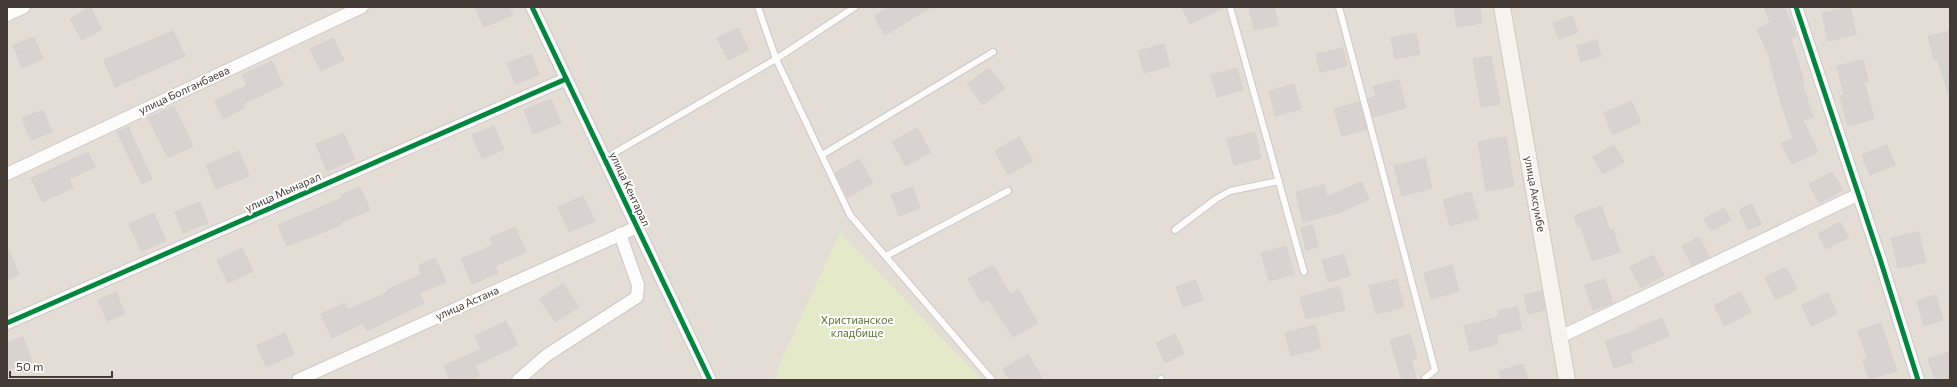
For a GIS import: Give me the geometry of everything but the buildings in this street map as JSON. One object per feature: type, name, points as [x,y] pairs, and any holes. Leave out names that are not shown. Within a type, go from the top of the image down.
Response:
[{"type":"main road","name":"улица Аксумбе","points":[[1502,7],[1567,380]]},
{"type":"street","points":[[7,15],[24,7]]},
{"type":"street","name":"улица Болганбаева","points":[[7,174],[362,7]]},
{"type":"street","name":"улица Кентарал","points":[[532,7],[710,380]]},
{"type":"street","points":[[1796,7],[1859,194],[1918,380]]},
{"type":"street","name":"улица Мынарал","points":[[7,323],[566,79]]},
{"type":"street","points":[[1560,337],[1859,194]]},
{"type":"street","name":"улица Астана","points":[[298,380],[637,227]]},
{"type":"street","points":[[518,380],[547,355],[637,297],[638,285],[620,234]]},
{"type":"lane","points":[[758,7],[776,59],[850,215],[992,380]]},
{"type":"lane","points":[[604,159],[776,59],[855,7]]},
{"type":"lane","points":[[1230,7],[1304,272]]},
{"type":"lane","points":[[1339,7],[1435,370],[1425,378],[1425,380]]},
{"type":"lane","points":[[822,155],[994,52]]},
{"type":"lane","points":[[1175,230],[1216,199],[1230,191],[1279,181]]},
{"type":"lane","points":[[886,256],[1008,191]]},
{"type":"shaded area","points":[[7,7],[1950,7],[1950,380],[7,380]]},
{"type":"green space","name":"Христианское кладбище","points":[[840,232],[982,380],[775,380],[780,363]]},
{"type":"cycle path","points":[[532,7],[710,380]]},
{"type":"cycle path","points":[[1796,7],[1880,259],[1918,380]]},
{"type":"cycle path","points":[[7,323],[566,79]]}]
